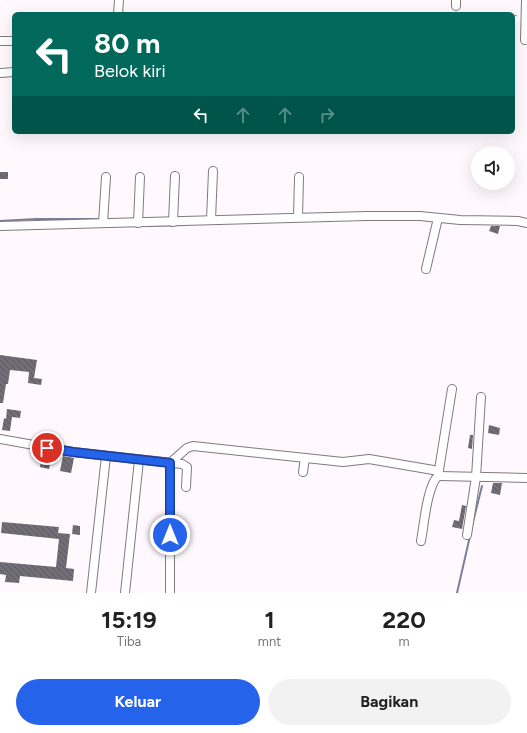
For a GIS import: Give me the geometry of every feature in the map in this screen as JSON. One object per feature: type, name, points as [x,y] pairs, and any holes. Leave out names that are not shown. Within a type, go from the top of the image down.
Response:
[{"type":"street","points":[[118,12],[119,0]]},
{"type":"street","points":[[526,0],[526,40]]},
{"type":"street","points":[[0,41],[12,41]]},
{"type":"street","points":[[0,73],[12,72]]},
{"type":"street","points":[[211,220],[213,171]]},
{"type":"street","points":[[173,222],[175,176]]},
{"type":"street","points":[[103,224],[106,177]]},
{"type":"street","points":[[138,223],[140,177]]},
{"type":"street","points":[[298,217],[299,178]]},
{"type":"street","points":[[0,226],[367,216],[518,221],[527,223]]},
{"type":"street","points":[[426,269],[438,218]]},
{"type":"street","points":[[421,541],[430,489],[438,473],[452,389]]},
{"type":"street","points":[[467,534],[476,477],[481,397]]},
{"type":"street","points":[[0,439],[73,452],[182,464],[187,467],[186,487]]},
{"type":"street","points":[[170,593],[170,463],[187,448],[193,446],[349,462],[369,459],[438,473],[476,477],[527,478]]},
{"type":"street","points":[[91,593],[106,456]]},
{"type":"street","points":[[303,472],[305,458]]},
{"type":"street","points":[[125,593],[139,460]]},
{"type":"building","points":[[0,172],[8,172],[8,179],[0,179]]},
{"type":"building","points":[[491,226],[500,226],[498,234],[489,231]]},
{"type":"building","points":[[0,355],[37,360],[34,378],[42,379],[41,385],[28,383],[29,372],[10,370],[3,403],[0,403]]},
{"type":"building","points":[[7,409],[21,411],[20,418],[12,417],[10,431],[2,430],[4,418],[6,419]]},
{"type":"building","points":[[489,425],[500,428],[499,435],[488,433]]},
{"type":"building","points":[[470,435],[473,435],[472,449],[468,448]]},
{"type":"building","points":[[42,453],[52,455],[49,469],[40,467]]},
{"type":"building","points":[[63,456],[74,458],[71,473],[60,471]]},
{"type":"building","points":[[493,483],[502,483],[500,495],[491,493]]},
{"type":"building","points":[[462,505],[466,506],[462,529],[452,527],[454,520],[459,521]]},
{"type":"building","points":[[2,522],[59,527],[58,533],[70,534],[66,568],[74,569],[73,581],[20,576],[19,583],[5,582],[6,575],[0,574],[0,562],[56,567],[59,539],[1,533]]},
{"type":"building","points":[[73,525],[80,526],[80,535],[72,534]]},
{"type":"waterway","points":[[0,221],[36,219],[101,219]]},
{"type":"waterway","points":[[139,226],[184,225]]},
{"type":"waterway","points":[[472,526],[482,486]]},
{"type":"waterway","points":[[457,593],[470,536]]},
{"type":"route","points":[[47,448],[170,463],[170,535]]}]
